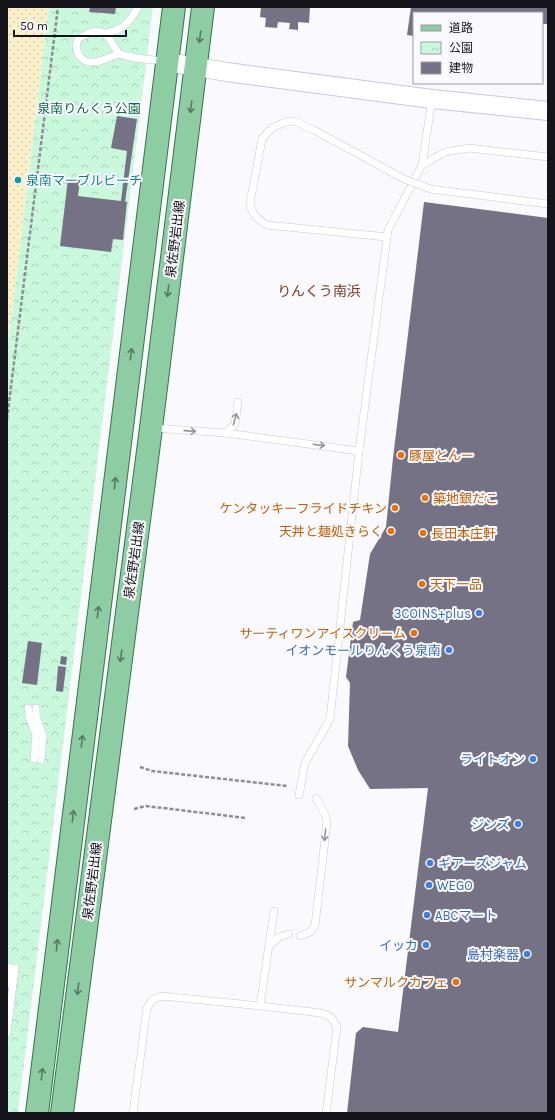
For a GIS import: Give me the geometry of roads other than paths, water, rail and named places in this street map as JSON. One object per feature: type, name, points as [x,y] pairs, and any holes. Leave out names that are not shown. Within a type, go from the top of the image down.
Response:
[{"type":"main road","name":"泉佐野岩出線","points":[[37,1113],[174,7]]},
{"type":"main road","name":"泉佐野岩出線","points":[[62,1113],[151,428],[203,7]]},
{"type":"street","points":[[168,62],[196,68],[432,99],[548,111]]},
{"type":"lane","points":[[138,7],[128,23],[118,31],[106,33],[102,31],[92,31],[78,38],[76,47],[79,56],[87,62],[97,62],[119,54],[135,58],[168,62]]},
{"type":"lane","points":[[106,33],[119,54]]},
{"type":"lane","points":[[299,795],[305,763],[330,719],[359,451],[388,230],[422,165],[432,99]]},
{"type":"lane","points":[[387,237],[267,225],[260,220],[252,212],[250,203],[262,139],[272,128],[285,122],[295,122],[314,130],[404,179],[431,189],[548,204]]},
{"type":"lane","points":[[422,165],[445,152],[469,148],[548,157]]},
{"type":"lane","points":[[226,434],[235,424],[238,402]]},
{"type":"lane","points":[[151,428],[226,434],[359,451]]},
{"type":"lane","points":[[28,708],[28,716],[36,735],[37,759],[43,736],[36,716],[36,708]]},
{"type":"lane","points":[[300,936],[310,932],[315,926],[327,822],[316,798]]},
{"type":"lane","points":[[260,1006],[274,911]]},
{"type":"lane","points":[[268,948],[282,935],[289,934]]},
{"type":"lane","points":[[7,984],[12,968],[7,1033]]},
{"type":"lane","points":[[133,1113],[147,1008],[152,1000],[162,996],[329,1015],[334,1020],[337,1027],[326,1113]]},
{"type":"place","name":"泉南マーブルビーチ","points":[[18,180]]},
{"type":"place","name":"豚屋とんー","points":[[401,455]]},
{"type":"place","name":"築地銀だこ","points":[[425,498]]},
{"type":"place","name":"ケンタッキーフライドチキン","points":[[395,508]]},
{"type":"place","name":"天丼と麺処きらく","points":[[391,531]]},
{"type":"place","name":"長田本庄軒","points":[[423,533]]},
{"type":"place","name":"天下一品","points":[[422,584]]},
{"type":"place","name":"3COINS+plus","points":[[479,613]]},
{"type":"place","name":"サーティワンアイスクリーム","points":[[414,633]]},
{"type":"place","name":"イオンモールりんくう泉南","points":[[449,650]]},
{"type":"place","name":"ライトオン","points":[[533,759]]},
{"type":"place","name":"ジンズ","points":[[518,824]]},
{"type":"place","name":"ギアーズジャム","points":[[430,863]]},
{"type":"place","name":"WEGO","points":[[429,885]]},
{"type":"place","name":"ABCマート","points":[[427,915]]},
{"type":"place","name":"イッカ","points":[[426,945]]},
{"type":"place","name":"島村楽器","points":[[527,954]]},
{"type":"place","name":"サンマルクカフェ","points":[[456,982]]},
{"type":"district","name":"りんくう南浜","points":[[319,291]]},
{"type":"park label","name":"泉南りんくう公園","points":[[89,108]]}]
